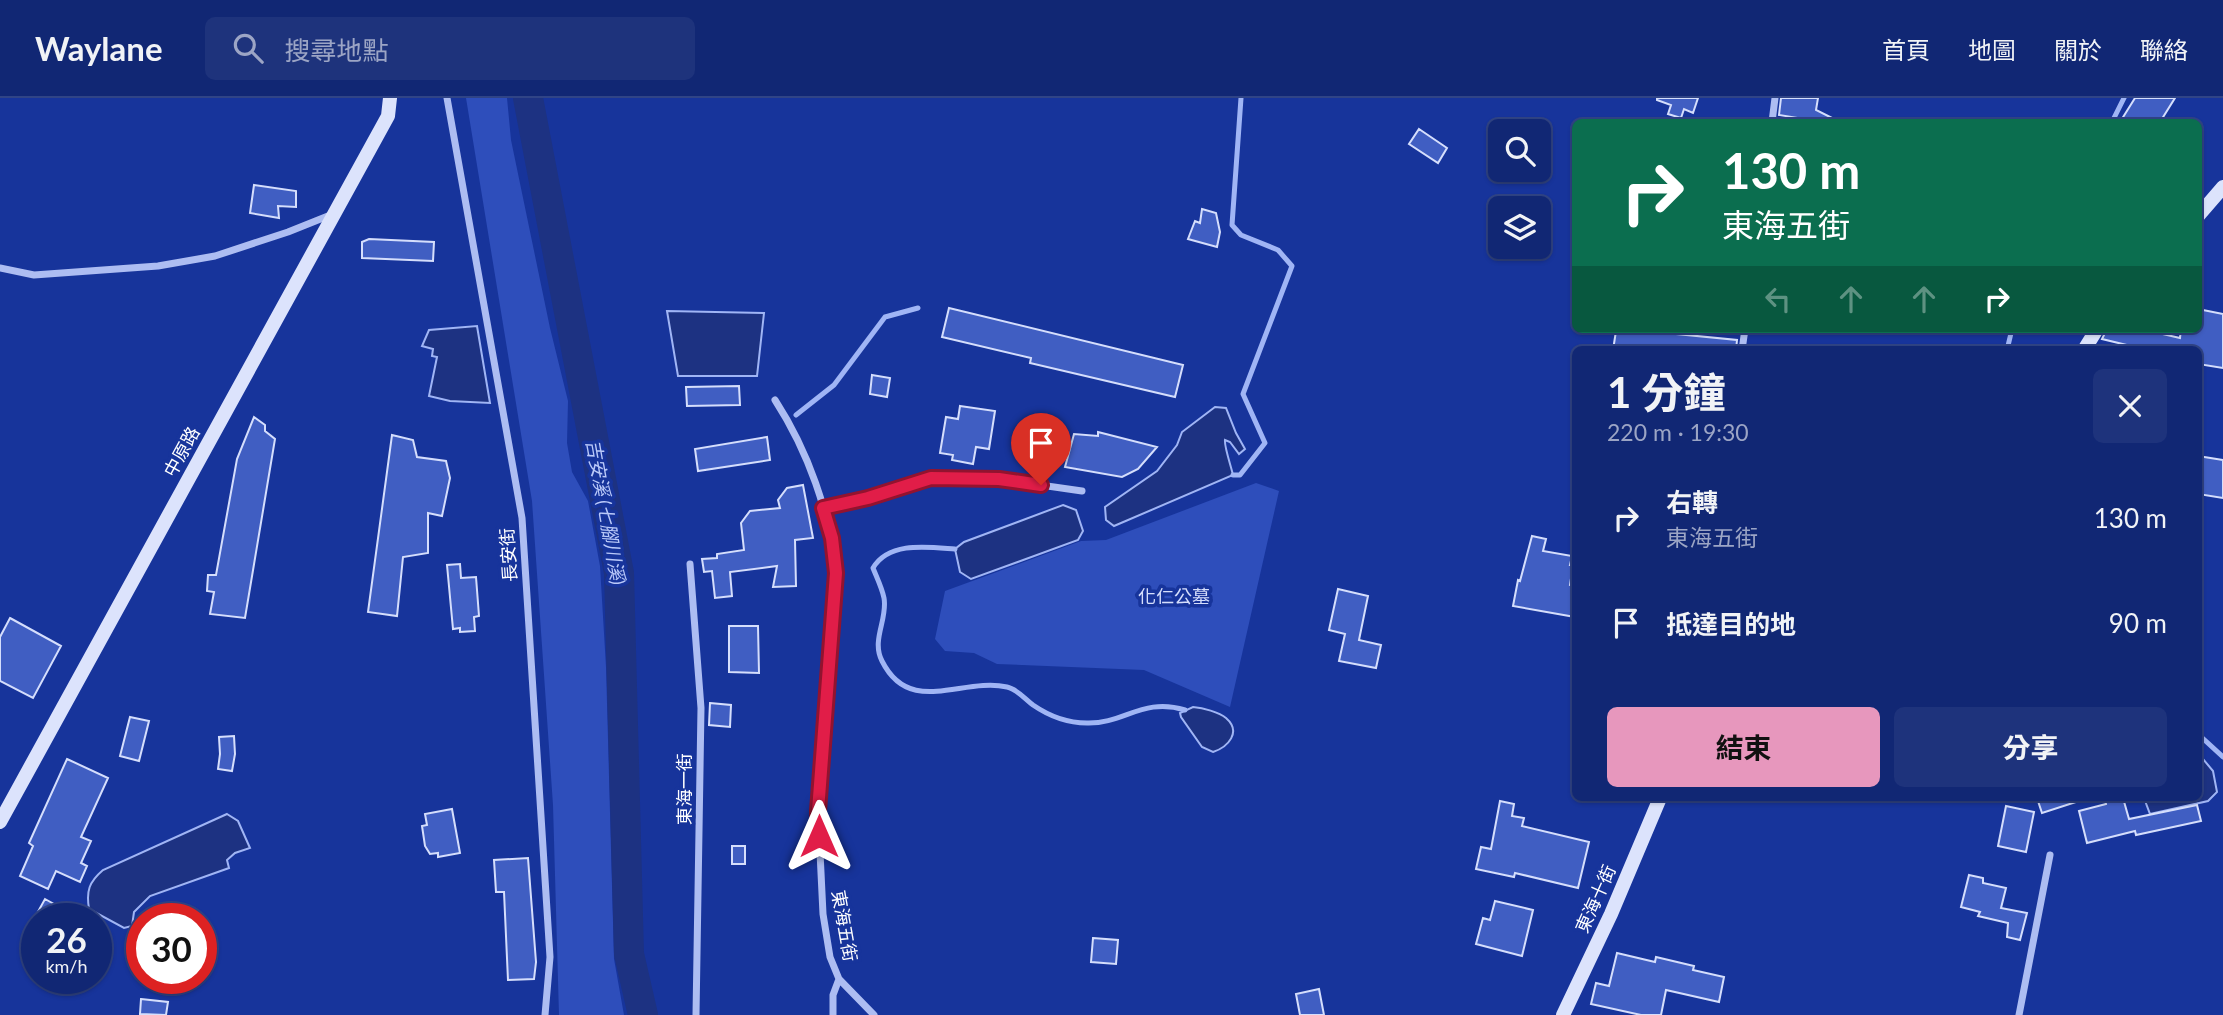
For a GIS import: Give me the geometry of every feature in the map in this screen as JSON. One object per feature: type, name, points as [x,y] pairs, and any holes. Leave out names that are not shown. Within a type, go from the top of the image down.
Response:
[{"type":"street","name":"中原路","points":[[0,822],[388,116],[390,98]]},
{"type":"street","name":"長安街","points":[[447,98],[522,518],[550,957],[545,1015]]},
{"type":"street","points":[[1772,119],[1775,98]]},
{"type":"street","points":[[2202,211],[2223,187]]},
{"type":"street","points":[[0,268],[34,275],[158,266],[215,256],[335,213]]},
{"type":"street","name":"東海五街","points":[[775,400],[793,427],[823,508],[832,538],[836,573],[818,811],[823,914],[831,957],[839,979],[833,995],[833,1015]]},
{"type":"street","points":[[823,508],[868,498],[931,478],[999,479],[1082,491]]},
{"type":"street","name":"東海一街","points":[[690,564],[701,708],[696,1015]]},
{"type":"street","name":"東海十街","points":[[1563,1015],[1611,914],[1659,801]]},
{"type":"street","points":[[2019,1015],[2050,855]]},
{"type":"street","points":[[839,979],[874,1015]]},
{"type":"green space","points":[[466,98],[507,98],[511,140],[568,401],[567,443],[572,472],[588,501],[600,566],[606,667],[614,959],[624,1015],[559,1015],[553,805],[532,501]]},
{"type":"green space","name":"化仁公墓","points":[[1256,483],[1279,491],[1230,707],[1144,670],[997,664],[974,653],[945,651],[935,639],[945,591],[1081,541],[1106,540]]},
{"type":"shaded area","points":[[667,311],[764,313],[757,376],[678,376]]},
{"type":"shaded area","points":[[477,326],[490,403],[450,401],[429,396],[437,357],[432,356],[433,349],[422,346],[429,330]]},
{"type":"shaded area","points":[[1215,407],[1226,408],[1245,449],[1239,454],[1230,442],[1225,440],[1233,475],[1114,526],[1106,520],[1105,507],[1157,471],[1177,445],[1182,432]]},
{"type":"shaded area","points":[[1063,505],[1076,510],[1083,531],[1078,540],[971,579],[960,572],[955,549],[964,542]]},
{"type":"shaded area","points":[[1193,707],[1219,714],[1231,723],[1233,734],[1224,747],[1213,752],[1202,747],[1180,713]]},
{"type":"shaded area","points":[[2202,758],[2213,771],[2217,792],[2208,801],[2150,814],[2145,801],[2202,801]]},
{"type":"shaded area","points":[[227,814],[238,821],[250,848],[235,853],[227,860],[229,868],[150,896],[143,903],[126,903],[124,928],[112,921],[112,903],[88,903],[90,887],[103,870]]},
{"type":"building","points":[[1657,98],[1698,98],[1693,113],[1684,109],[1681,118],[1668,114],[1671,105]]},
{"type":"building","points":[[1781,98],[1818,98],[1816,110],[1834,119],[1804,119],[1779,115]]},
{"type":"building","points":[[2135,98],[2175,98],[2162,119],[2122,119]]},
{"type":"building","points":[[1419,129],[1447,148],[1438,163],[1409,144]]},
{"type":"building","points":[[254,185],[296,191],[296,207],[278,206],[279,218],[250,213]]},
{"type":"building","points":[[1202,209],[1216,213],[1220,232],[1217,247],[1188,239],[1195,221],[1200,223]]},
{"type":"building","points":[[369,239],[434,242],[433,261],[362,258],[362,242]]},
{"type":"building","points":[[949,308],[1183,365],[1175,397],[1030,363],[1031,358],[942,337]]},
{"type":"building","points":[[2202,310],[2223,314],[2223,368],[2202,365],[2202,346],[2131,346],[2102,339],[2105,333],[2158,333],[2180,338],[2181,333],[2202,333]]},
{"type":"building","points":[[1616,333],[1677,333],[1737,340],[1736,346],[1614,346]]},
{"type":"building","points":[[872,375],[890,378],[887,397],[870,394]]},
{"type":"building","points":[[739,386],[740,405],[687,406],[686,387]]},
{"type":"building","points":[[960,406],[995,411],[989,449],[976,447],[973,464],[952,460],[953,455],[940,453],[946,417],[958,419]]},
{"type":"building","points":[[254,417],[265,425],[265,431],[275,439],[245,618],[210,614],[214,592],[207,591],[208,575],[216,575],[237,459]]},
{"type":"building","points":[[1098,432],[1157,447],[1138,469],[1122,477],[1065,467],[1074,434],[1098,436]]},
{"type":"building","points":[[392,435],[413,440],[417,457],[446,461],[450,478],[442,516],[428,513],[428,553],[403,557],[397,616],[368,612]]},
{"type":"building","points":[[767,437],[770,460],[698,471],[695,449]]},
{"type":"building","points":[[2202,457],[2223,460],[2223,498],[2202,495]]},
{"type":"building","points":[[803,485],[813,538],[795,540],[796,586],[773,587],[777,566],[730,572],[732,596],[715,598],[712,571],[704,572],[702,559],[717,558],[717,554],[744,550],[741,523],[750,511],[780,508],[778,500],[787,488]]},
{"type":"building","points":[[1532,536],[1546,539],[1543,551],[1572,556],[1572,616],[1513,606],[1518,580],[1520,581]]},
{"type":"building","points":[[460,564],[461,578],[476,577],[479,616],[474,617],[475,631],[460,632],[460,628],[453,629],[447,565]]},
{"type":"building","points":[[1338,589],[1368,596],[1359,640],[1381,645],[1376,668],[1339,661],[1345,634],[1329,630]]},
{"type":"building","points":[[10,618],[61,646],[33,698],[0,681],[0,637]]},
{"type":"building","points":[[729,626],[758,626],[759,673],[729,672]]},
{"type":"building","points":[[710,703],[731,705],[730,727],[709,725]]},
{"type":"building","points":[[130,717],[149,721],[139,761],[120,756]]},
{"type":"building","points":[[234,736],[232,771],[218,769],[219,737]]},
{"type":"building","points":[[67,759],[108,778],[81,837],[91,841],[81,863],[87,866],[80,882],[56,871],[48,889],[20,876],[33,846],[29,843]]},
{"type":"building","points":[[1500,801],[1514,804],[1512,816],[1524,818],[1522,826],[1589,842],[1578,888],[1515,873],[1514,877],[1476,869],[1481,847],[1491,849]]},
{"type":"building","points":[[2038,801],[2079,801],[2042,813]]},
{"type":"building","points":[[2106,801],[2124,801],[2129,819],[2197,805],[2201,821],[2136,835],[2135,831],[2087,843],[2079,811],[2106,804]]},
{"type":"building","points":[[2006,806],[2034,812],[2026,852],[1998,846]]},
{"type":"building","points":[[452,809],[460,853],[438,857],[438,853],[430,854],[425,846],[422,826],[427,825],[425,814]]},
{"type":"building","points":[[732,846],[745,846],[745,864],[732,864]]},
{"type":"building","points":[[528,858],[536,962],[534,979],[508,980],[504,892],[496,892],[494,860]]},
{"type":"building","points":[[1969,875],[1983,878],[1983,883],[2006,888],[2001,908],[2027,913],[2020,940],[2007,937],[2008,923],[1978,916],[1980,912],[1961,907]]},
{"type":"building","points":[[1495,901],[1533,910],[1522,956],[1476,944],[1483,918],[1490,920]]},
{"type":"building","points":[[1093,938],[1118,940],[1116,964],[1091,962]]},
{"type":"building","points":[[1617,953],[1655,962],[1656,957],[1724,977],[1719,1002],[1666,990],[1661,1015],[1641,1015],[1591,1004],[1596,983],[1609,986]]},
{"type":"building","points":[[1319,989],[1324,1015],[1300,1015],[1296,994]]},
{"type":"building","points":[[141,999],[168,1002],[166,1015],[140,1014]]},
{"type":"waterway","name":"吉安溪 (七腳川溪)","points":[[528,98],[619,573],[629,954],[643,1015]]},
{"type":"waterway","points":[[1233,475],[1240,475],[1265,443],[1243,394],[1292,266],[1278,250],[1241,235],[1232,225],[1241,98]]},
{"type":"waterway","points":[[2114,119],[2124,98]]},
{"type":"waterway","points":[[796,415],[834,385],[885,317],[918,308]]},
{"type":"waterway","points":[[2008,346],[2011,333]]},
{"type":"waterway","points":[[955,549],[921,547],[899,550],[880,559],[873,568],[885,606],[879,653],[894,678],[907,687],[922,691],[990,685],[1007,687],[1046,712],[1080,723],[1112,720],[1157,707],[1185,710]]},
{"type":"waterway","points":[[2202,738],[2223,757]]},
{"type":"route","points":[[819,836],[818,811],[826,735],[836,573],[832,538],[823,508],[868,498],[931,478],[999,479],[1041,485]]}]
